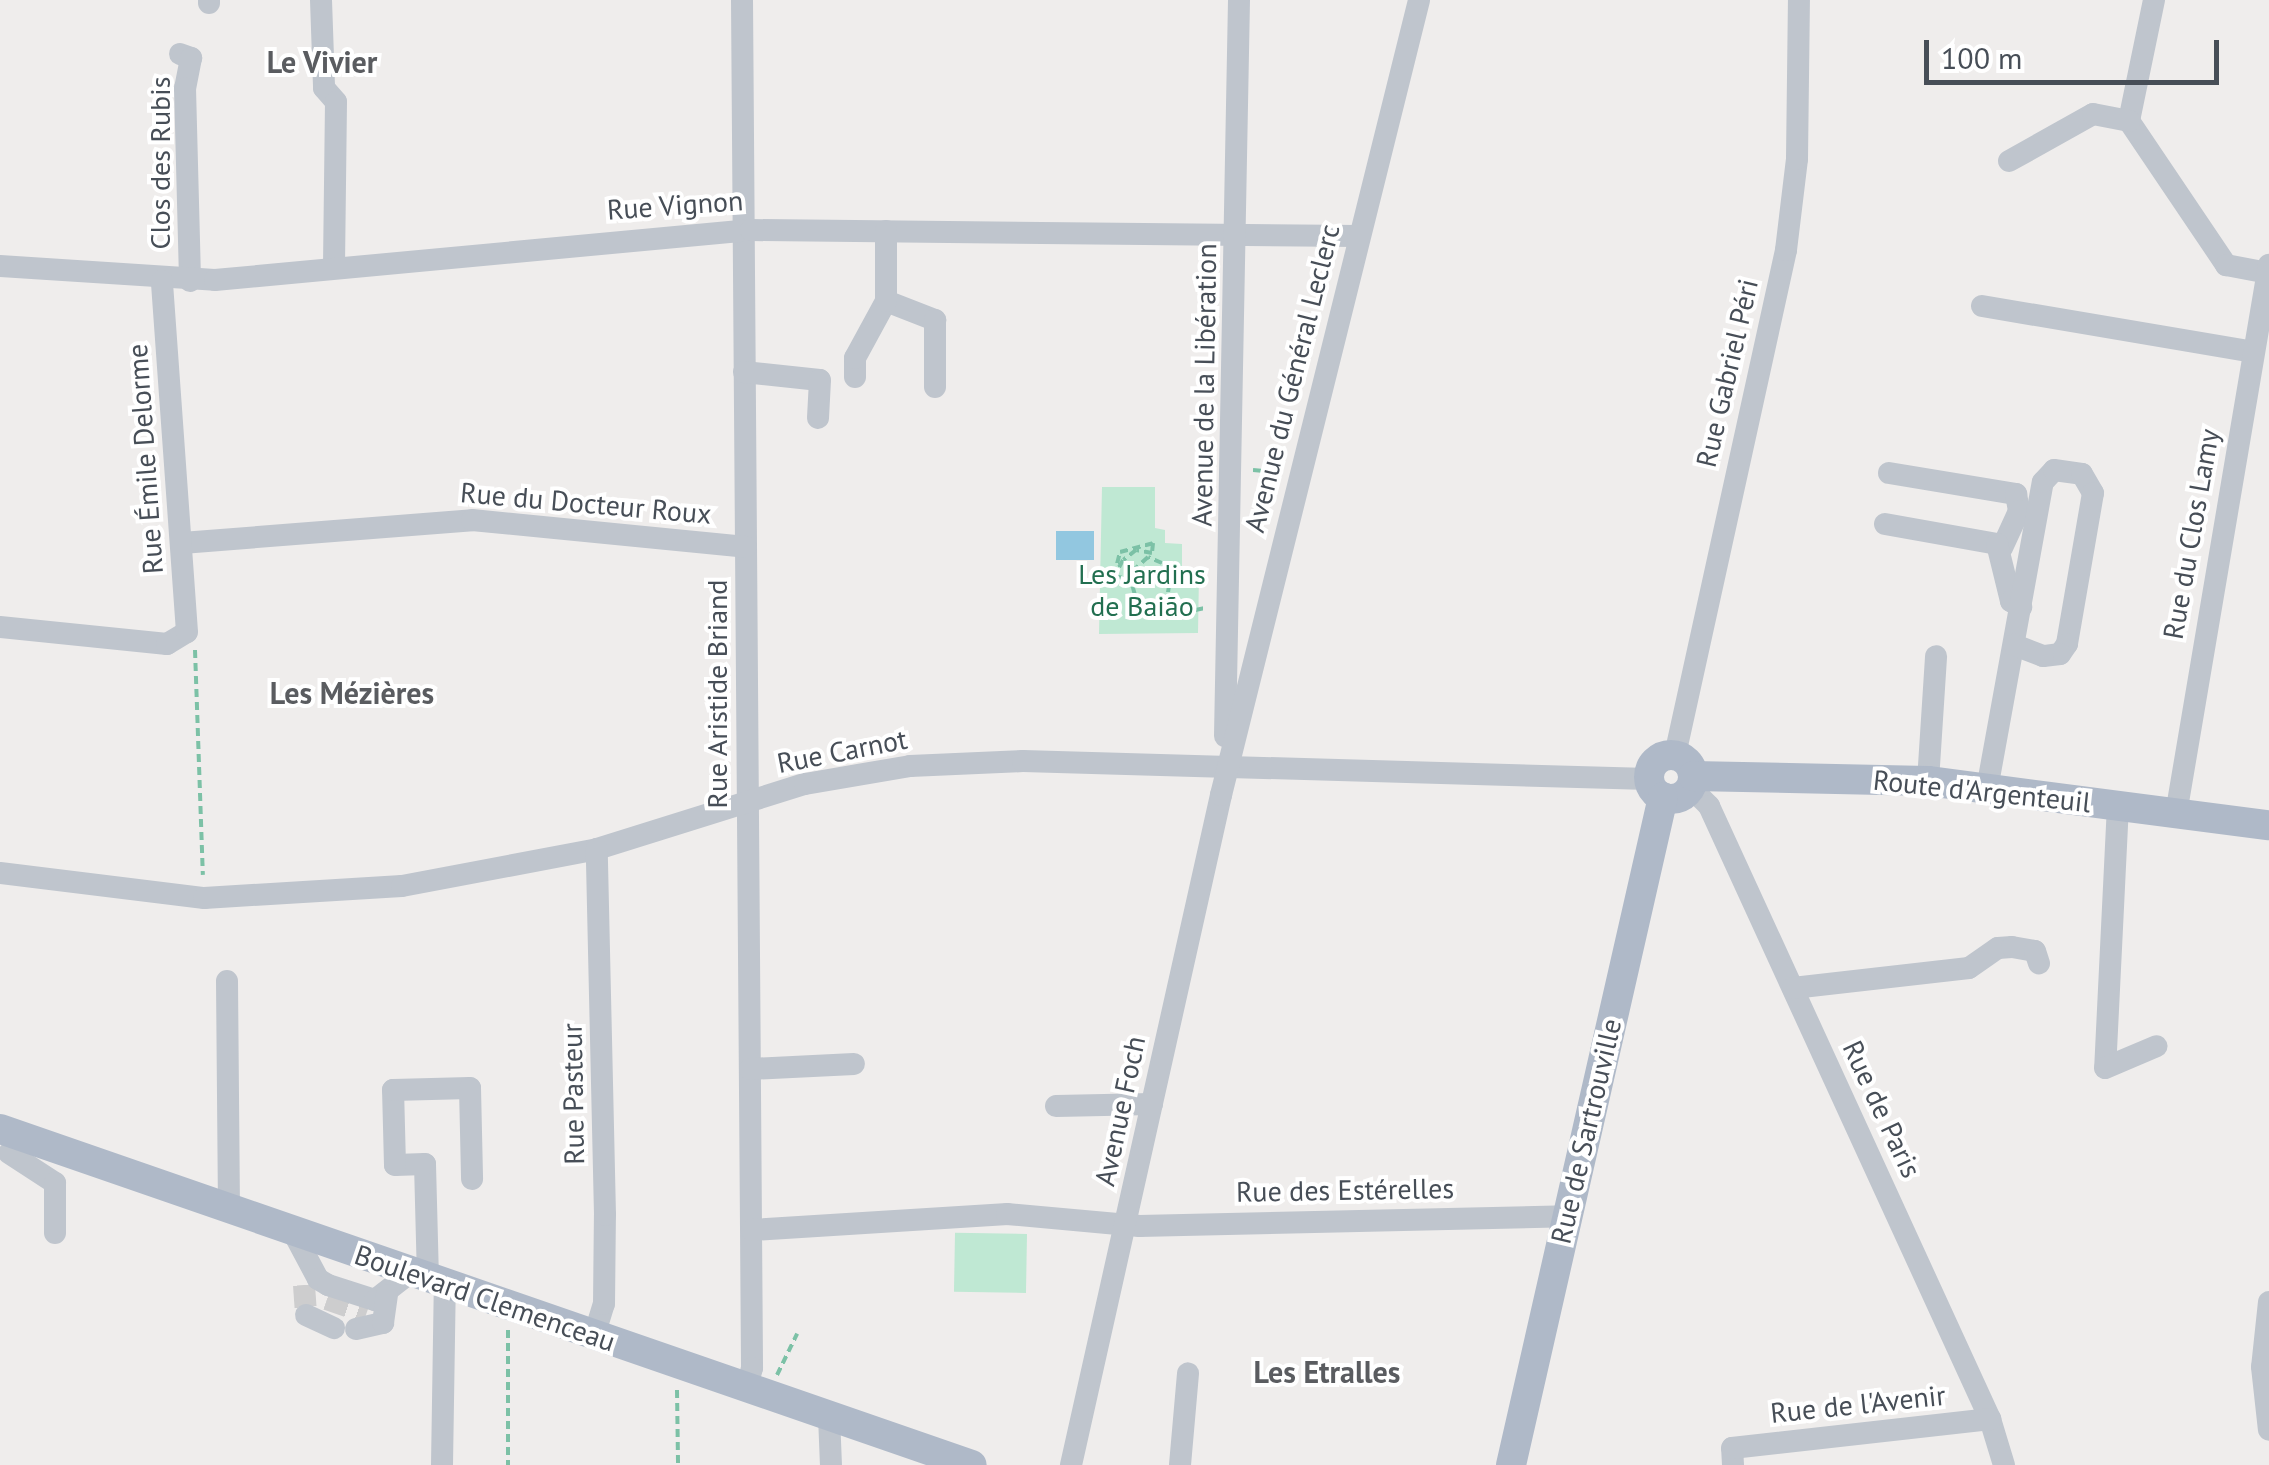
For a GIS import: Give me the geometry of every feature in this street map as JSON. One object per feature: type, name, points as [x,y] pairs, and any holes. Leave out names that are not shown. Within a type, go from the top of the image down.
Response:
[{"type":"main road","name":"Route d'Argenteuil","points":[[1674,779],[1928,781],[2269,825]]},
{"type":"main road","name":"Rue de Sartrouville","points":[[1511,1465],[1566,1216],[1674,779]]},
{"type":"main road","name":"Boulevard Clemenceau","points":[[8,1142],[229,1208],[296,1239],[428,1278],[972,1465]]},
{"type":"street","points":[[321,0],[324,88],[336,102],[334,265]]},
{"type":"street","name":"Rue Aristide Briand","points":[[742,0],[752,1368],[757,1391]]},
{"type":"street","name":"Avenue de la Libération","points":[[1227,771],[1240,0]]},
{"type":"street","name":"Avenue du Général Leclerc","points":[[1227,771],[1419,0]]},
{"type":"street","name":"Rue Gabriel Péri","points":[[1674,779],[1786,250],[1797,159],[1798,0]]},
{"type":"street","points":[[2129,121],[2154,0]]},
{"type":"street","name":"Clos des Rubis","points":[[180,54],[191,58],[185,88],[190,280]]},
{"type":"street","points":[[2009,161],[2093,114],[2129,121],[2226,265],[2268,269]]},
{"type":"street","name":"Rue Vignon","points":[[0,266],[162,281],[190,280],[334,265],[373,268],[496,250],[742,231],[1358,236]]},
{"type":"street","points":[[855,377],[854,358],[886,301],[886,231]]},
{"type":"street","name":"Rue du Clos Lamy","points":[[2176,814],[2268,269]]},
{"type":"street","name":"Rue Émile Delorme","points":[[162,281],[187,632]]},
{"type":"street","points":[[886,301],[935,320],[935,387]]},
{"type":"street","points":[[1982,306],[2254,352]]},
{"type":"street","points":[[744,372],[820,380],[818,418]]},
{"type":"street","points":[[1987,789],[2014,644],[2021,607],[2047,475],[2054,470],[2088,476],[2093,492],[2065,650],[2043,656],[2014,644]]},
{"type":"street","points":[[1889,473],[2016,494],[2019,511],[2002,548],[2006,586],[2021,607]]},
{"type":"street","name":"Rue du Docteur Roux","points":[[182,542],[472,520],[746,546]]},
{"type":"street","points":[[1885,524],[2002,548]]},
{"type":"street","points":[[0,626],[166,644],[187,632]]},
{"type":"street","points":[[1928,781],[1936,656]]},
{"type":"street","name":"Rue Carnot","points":[[0,873],[204,898],[402,886],[598,849],[852,774],[910,766],[1023,761],[1227,771],[1674,779]]},
{"type":"street","name":"Avenue Foch","points":[[1071,1465],[1227,771]]},
{"type":"street","name":"Rue de Paris","points":[[1674,779],[1709,806],[1990,1419],[2004,1465]]},
{"type":"street","points":[[2118,806],[2105,1068],[2156,1046]]},
{"type":"street","name":"Rue Pasteur","points":[[594,1336],[604,1304],[605,1214],[598,849]]},
{"type":"street","points":[[1793,988],[1969,968],[1998,948],[2036,951],[2039,963]]},
{"type":"street","points":[[227,981],[229,1208]]},
{"type":"street","points":[[750,1069],[854,1064]]},
{"type":"street","points":[[442,1465],[428,1278],[425,1164],[395,1165],[393,1090],[470,1088],[472,1179]]},
{"type":"street","points":[[1056,1106],[1152,1104]]},
{"type":"street","points":[[8,1142],[55,1183],[55,1233]]},
{"type":"street","name":"Rue des Estérelles","points":[[752,1230],[1006,1214],[1125,1223],[1566,1216]]},
{"type":"street","points":[[296,1239],[316,1288],[375,1300],[386,1295]]},
{"type":"street","points":[[306,1315],[352,1323],[383,1323],[386,1295],[396,1279],[428,1278]]},
{"type":"street","points":[[2269,1302],[2262,1367],[2269,1430]]},
{"type":"street","points":[[1180,1465],[1188,1374]]},
{"type":"street","points":[[830,1416],[831,1465]]},
{"type":"street","name":"Rue de l'Avenir","points":[[1733,1457],[1990,1419]]},
{"type":"path","points":[[1242,470],[1298,474]]},
{"type":"path","points":[[1114,576],[1113,562],[1124,549],[1151,542],[1152,556]]},
{"type":"path","points":[[1114,576],[1131,551],[1152,556],[1162,564],[1169,587],[1166,606],[1150,617]]},
{"type":"path","points":[[1152,556],[1136,562],[1128,579],[1140,612],[1150,617],[1230,608]]},
{"type":"path","points":[[1114,576],[1128,579]]},
{"type":"path","points":[[187,632],[195,646],[204,898]]},
{"type":"path","points":[[508,1306],[508,1465]]},
{"type":"path","points":[[757,1391],[797,1334]]},
{"type":"path","points":[[677,1364],[678,1465]]},
{"type":"green space","name":"Les Jardins de Baião","points":[[1102,487],[1155,487],[1155,528],[1165,530],[1165,543],[1182,544],[1182,574],[1199,574],[1198,633],[1099,634]]},
{"type":"green space","points":[[955,1233],[1027,1234],[1026,1293],[954,1292]]},
{"type":"water","points":[[1056,531],[1094,531],[1094,560],[1056,560]]},
{"type":"tunnel","points":[[304,1285],[306,1315]]},
{"type":"tunnel","points":[[327,1299],[367,1313]]},
{"type":"district","name":"Le Vivier","points":[[322,62]]},
{"type":"district","name":"Les Mézières","points":[[352,693]]},
{"type":"district","name":"Les Etralles","points":[[1327,1372]]}]
